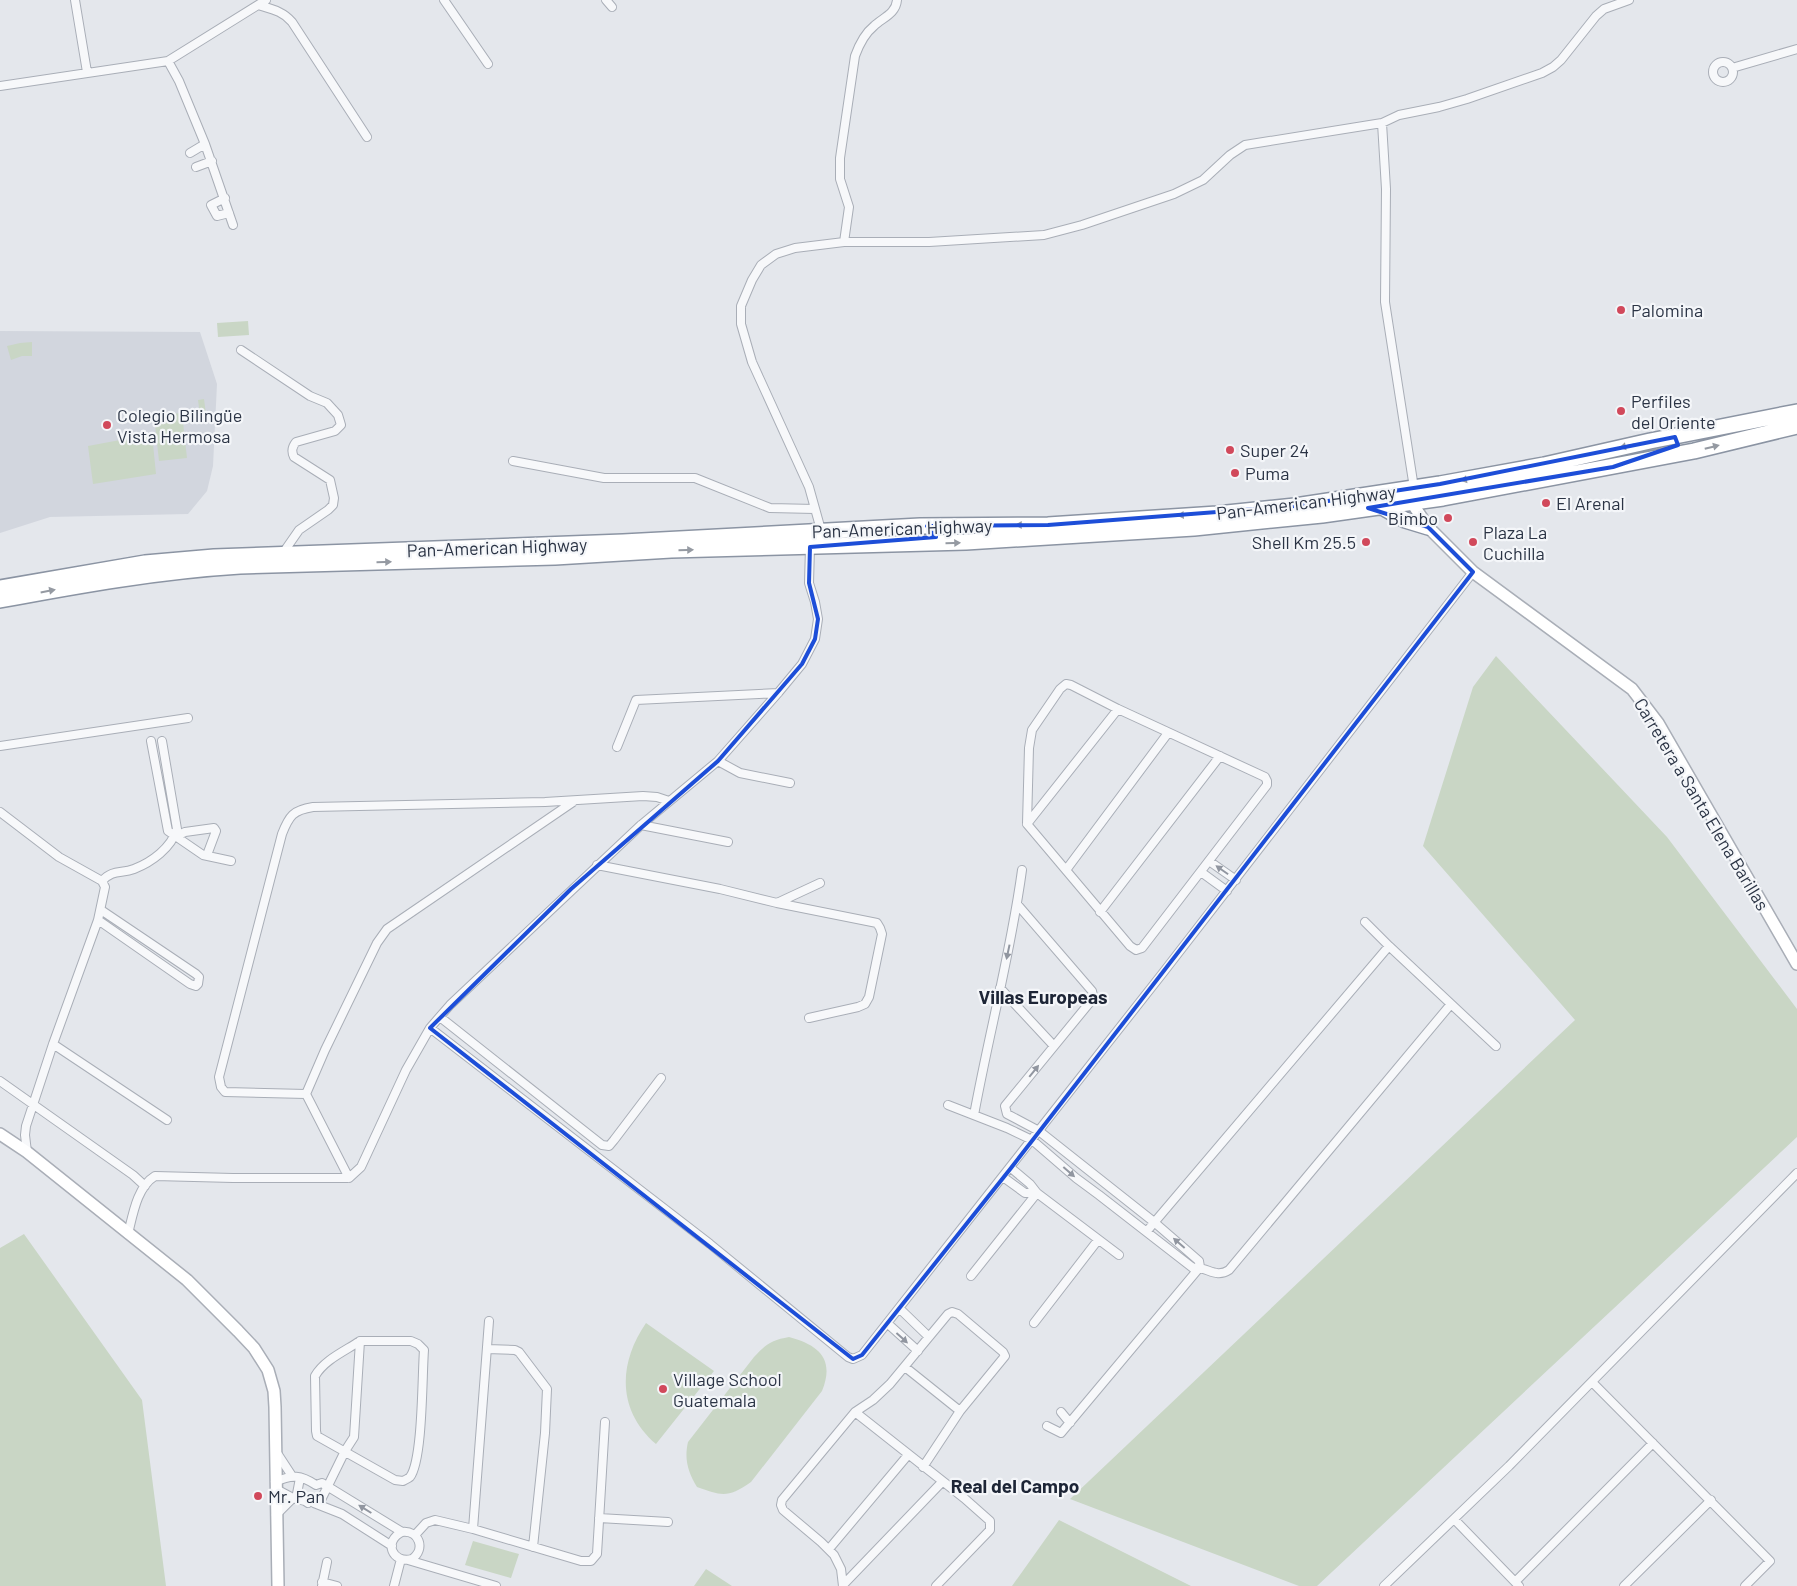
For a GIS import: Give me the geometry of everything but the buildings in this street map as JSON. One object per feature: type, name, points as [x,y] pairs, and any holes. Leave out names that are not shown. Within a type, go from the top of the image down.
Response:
[{"type":"highway","name":"Pan-American Highway","points":[[0,600],[61,588],[194,569],[546,557],[671,550],[966,542],[1194,528],[1382,507],[1544,465],[1797,412]]},
{"type":"highway","name":"Pan-American Highway","points":[[0,588],[145,563],[214,557],[623,542],[821,530],[927,526],[1048,525],[1416,497],[1612,467],[1694,451],[1797,426]]},
{"type":"highway","points":[[1612,467],[1628,459],[1676,447],[1678,445],[1675,437]]},
{"type":"highway","points":[[1416,497],[1427,525]]},
{"type":"highway","points":[[1382,507],[1405,520],[1427,525]]},
{"type":"highway","points":[[848,546],[872,540],[931,538],[932,535],[927,526]]},
{"type":"main road","name":"Carretera a Santa Elena Barillas","points":[[1427,525],[1473,572],[1632,689],[1658,723],[1797,964]]},
{"type":"main road","points":[[0,1134],[27,1152],[187,1280],[254,1348],[268,1370],[274,1391],[278,1586]]},
{"type":"street","points":[[75,0],[87,72]]},
{"type":"street","points":[[0,86],[87,72],[168,62],[266,0]]},
{"type":"street","points":[[444,0],[488,64]]},
{"type":"street","points":[[606,0],[612,7]]},
{"type":"street","points":[[844,242],[849,208],[840,179],[840,158],[855,56],[861,41],[874,26],[892,12],[897,0]]},
{"type":"street","points":[[821,530],[809,487],[752,362],[741,324],[741,306],[752,280],[761,265],[776,254],[795,248],[844,242],[930,242],[1044,235],[1082,224],[1174,194],[1203,180],[1230,155],[1245,145],[1382,123],[1399,115],[1439,107],[1494,90],[1553,67],[1604,9],[1629,0]]},
{"type":"street","points":[[258,5],[278,11],[286,15],[292,22],[367,137]]},
{"type":"street","points":[[72,41],[80,39]]},
{"type":"street","points":[[1732,68],[1797,49]]},
{"type":"street","points":[[168,62],[179,81],[212,161],[233,225]]},
{"type":"street","points":[[1382,123],[1386,189],[1385,302],[1416,497]]},
{"type":"street","points":[[190,153],[205,144]]},
{"type":"street","points":[[196,166],[212,161]]},
{"type":"street","points":[[225,198],[211,205],[217,216],[229,214]]},
{"type":"street","points":[[241,350],[310,396],[327,403],[340,420],[341,425],[335,431],[296,442],[292,449],[294,456],[330,480],[334,498],[328,510],[299,530],[282,554]]},
{"type":"street","points":[[513,461],[604,478],[695,478],[770,508],[815,509]]},
{"type":"street","points":[[128,1234],[134,1211],[144,1186],[148,1180],[155,1176],[350,1178],[361,1167],[406,1070],[430,1028],[450,1005],[597,865],[718,760],[778,694],[802,664],[815,639],[818,620],[809,583],[810,547]]},
{"type":"street","points":[[430,1028],[710,1244],[848,1357],[853,1359],[862,1356],[1236,880],[1473,572]]},
{"type":"street","points":[[1066,684],[1072,685],[1118,709],[1265,777],[1267,781],[1267,786],[1142,948],[1136,950],[1130,946],[1100,912],[1027,824],[1032,730],[1060,688],[1066,684]]},
{"type":"street","points":[[617,747],[636,700],[778,694]]},
{"type":"street","points":[[1027,824],[1118,709]]},
{"type":"street","points":[[0,746],[188,718]]},
{"type":"street","points":[[1066,870],[1168,732]]},
{"type":"street","points":[[151,741],[168,831],[174,837],[203,855],[231,861]]},
{"type":"street","points":[[102,881],[114,872],[133,870],[153,859],[174,837],[177,829],[162,741]]},
{"type":"street","points":[[1100,912],[1220,756]]},
{"type":"street","points":[[718,760],[740,773],[790,783]]},
{"type":"street","points":[[159,785],[169,784]]},
{"type":"street","points":[[306,1094],[224,1092],[219,1076],[282,834],[289,817],[303,808],[313,807],[574,800],[643,796],[658,797],[669,801]]},
{"type":"street","points":[[306,1094],[325,1050],[377,943],[387,929],[574,800]]},
{"type":"street","points":[[0,812],[59,857],[102,881],[105,887],[98,920],[33,1104],[25,1135],[27,1152]]},
{"type":"street","points":[[641,825],[728,842]]},
{"type":"street","points":[[174,837],[185,832],[214,828],[216,831],[207,855]]},
{"type":"street","points":[[1209,861],[1236,880]]},
{"type":"street","points":[[597,865],[877,923],[882,934],[869,997],[865,1004],[809,1018]]},
{"type":"street","points":[[974,1116],[1017,904],[1022,870]]},
{"type":"street","points":[[1200,872],[1227,891]]},
{"type":"street","points":[[777,903],[820,883]]},
{"type":"street","points":[[1017,904],[1093,993],[1091,1001],[1005,1106],[1008,1114],[1039,1132],[1154,1222],[1199,1261],[1200,1267],[1061,1433],[1047,1426]]},
{"type":"street","points":[[98,920],[190,984],[196,986],[198,984],[199,977],[196,974],[101,910]]},
{"type":"street","points":[[1365,922],[1496,1046]]},
{"type":"street","points":[[1147,1231],[1389,946]]},
{"type":"street","points":[[1000,988],[1054,1046]]},
{"type":"street","points":[[948,1105],[1032,1140],[1076,1178],[1100,1194],[1193,1268],[1200,1267],[1218,1274],[1229,1270],[1451,1004]]},
{"type":"street","points":[[440,1017],[602,1145],[609,1146],[661,1078]]},
{"type":"street","points":[[53,1044],[167,1120]]},
{"type":"street","points":[[0,1081],[133,1175],[144,1186]]},
{"type":"street","points":[[306,1094],[350,1178]]},
{"type":"street","points":[[1007,1128],[1014,1116]]},
{"type":"street","points":[[1010,1168],[1030,1184],[1037,1193],[1119,1255]]},
{"type":"street","points":[[1384,1586],[1592,1382],[1797,1173]]},
{"type":"street","points":[[1003,1177],[1025,1192],[1037,1193]]},
{"type":"street","points":[[1100,1194],[1106,1185]]},
{"type":"street","points":[[971,1276],[1037,1193]]},
{"type":"street","points":[[1034,1324],[1098,1240]]},
{"type":"street","points":[[899,1308],[929,1337]]},
{"type":"street","points":[[843,1585],[841,1569],[829,1549],[783,1510],[781,1503],[855,1412],[873,1400],[906,1367],[948,1314],[952,1312],[958,1314],[1004,1353],[1004,1358],[960,1411],[923,1467]]},
{"type":"street","points":[[473,1529],[488,1321]]},
{"type":"street","points":[[887,1324],[918,1351]]},
{"type":"street","points":[[317,1504],[354,1437],[360,1341]]},
{"type":"street","points":[[360,1341],[411,1341],[418,1344],[424,1350],[420,1441],[416,1462],[410,1478],[403,1481],[395,1480],[317,1436],[314,1381],[318,1372],[334,1358],[360,1341]]},
{"type":"street","points":[[487,1349],[515,1350],[519,1352],[548,1389],[533,1546]]},
{"type":"street","points":[[906,1367],[960,1411]]},
{"type":"street","points":[[1592,1382],[1770,1561],[1745,1586]]},
{"type":"street","points":[[855,1412],[988,1519],[991,1527],[990,1530],[936,1586]]},
{"type":"street","points":[[1061,1412],[1070,1423]]},
{"type":"street","points":[[415,1535],[426,1523],[436,1520],[581,1561],[591,1560],[597,1554],[605,1422]]},
{"type":"street","points":[[1454,1519],[1517,1584],[1652,1443]]},
{"type":"street","points":[[275,1450],[296,1477],[294,1498],[276,1515]]},
{"type":"street","points":[[829,1549],[908,1455]]},
{"type":"street","points":[[392,1546],[342,1514],[317,1504],[309,1505],[276,1486],[286,1477],[296,1477],[310,1480],[316,1485],[326,1485],[402,1532],[411,1532],[420,1543],[419,1552],[412,1559],[404,1560]]},
{"type":"street","points":[[843,1585],[942,1482]]},
{"type":"street","points":[[1624,1586],[1710,1500]]},
{"type":"street","points":[[599,1518],[668,1522]]},
{"type":"street","points":[[402,1532],[394,1537],[392,1546],[395,1555],[404,1560],[496,1586]]},
{"type":"street","points":[[394,1586],[404,1560]]},
{"type":"street","points":[[327,1562],[322,1584],[337,1586]]},
{"type":"highlighted area","points":[[1675,437],[1678,445],[1613,467],[1368,508],[1428,527],[1473,572],[1011,1168],[862,1355],[853,1359],[430,1028],[571,889],[718,761],[802,664],[815,639],[818,619],[809,583],[810,547],[936,537],[927,526],[1048,525],[1295,506],[1440,484]]},
{"type":"shaded area","name":"Colegio Bilingüe Vista Hermosa","points":[[0,331],[200,332],[217,384],[213,466],[207,491],[188,514],[50,517],[0,533]]},
{"type":"green space","points":[[248,321],[249,335],[218,337],[217,323]]},
{"type":"green space","points":[[32,342],[32,356],[22,356],[11,360],[7,346]]},
{"type":"green space","points":[[204,399],[206,414],[200,415],[198,400]]},
{"type":"green space","points":[[182,413],[187,458],[159,461],[154,416]]},
{"type":"green space","points":[[152,434],[156,474],[93,484],[88,446]]},
{"type":"green space","points":[[1496,656],[1667,837],[1797,1009],[1797,1137],[1317,1586],[1299,1586],[1070,1499],[1575,1020],[1423,846],[1473,687]]},
{"type":"green space","points":[[24,1234],[142,1400],[166,1586],[0,1586],[0,1248]]},
{"type":"green space","name":"Village School Guatemala","points":[[646,1323],[714,1371],[656,1444],[643,1431],[634,1417],[628,1402],[626,1386],[630,1354]]},
{"type":"green space","points":[[789,1337],[809,1344],[822,1355],[827,1370],[822,1391],[751,1482],[736,1491],[725,1494],[697,1487],[688,1465],[686,1454],[688,1442],[754,1357],[774,1341]]},
{"type":"green space","points":[[1059,1520],[1191,1586],[1012,1586]]},
{"type":"green space","points":[[473,1541],[519,1554],[511,1578],[465,1565]]},
{"type":"green space","points":[[706,1569],[732,1586],[694,1586]]},
{"type":"place","name":"Palomina","points":[[1621,310]]},
{"type":"place","name":"Perfiles del Oriente","points":[[1621,411]]},
{"type":"place","name":"Colegio Bilingüe Vista Hermosa","points":[[107,425]]},
{"type":"place","name":"Super 24","points":[[1230,450]]},
{"type":"place","name":"Puma","points":[[1235,473]]},
{"type":"place","name":"El Arenal","points":[[1546,503]]},
{"type":"place","name":"Bimbo","points":[[1448,518]]},
{"type":"place","name":"Shell Km 25.5","points":[[1366,542]]},
{"type":"place","name":"Plaza La Cuchilla","points":[[1473,542]]},
{"type":"place","name":"Village School Guatemala","points":[[663,1389]]},
{"type":"place","name":"Mr. Pan","points":[[258,1496]]},
{"type":"district","name":"Villas Europeas","points":[[1043,996]]},
{"type":"district","name":"Real del Campo","points":[[1015,1485]]}]
